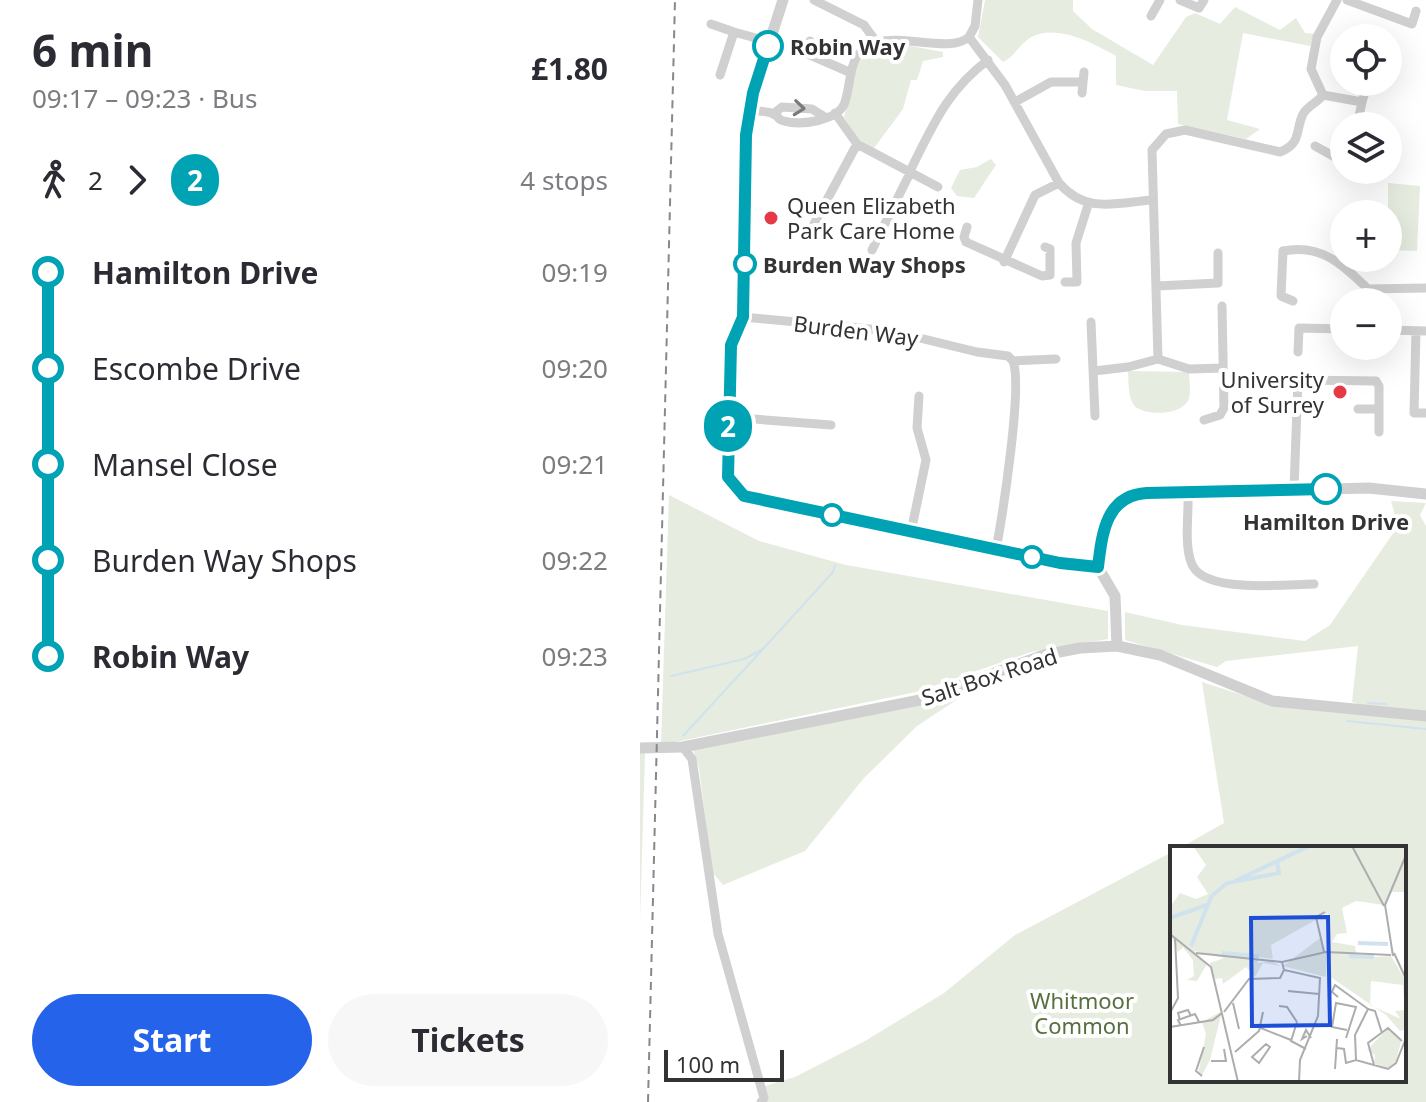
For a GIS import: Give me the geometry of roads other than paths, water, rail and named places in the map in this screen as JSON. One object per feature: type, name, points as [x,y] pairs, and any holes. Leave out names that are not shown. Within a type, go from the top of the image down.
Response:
[{"type":"street","points":[[783,0],[750,110],[744,168],[743,317],[731,345],[728,477],[744,496],[996,550],[1098,567]]},
{"type":"street","points":[[814,0],[828,2],[864,25],[877,43]]},
{"type":"street","points":[[750,110],[773,114],[782,107],[812,109],[825,117],[835,113],[846,99],[849,72],[861,51],[877,43],[907,39],[953,44],[969,37],[975,26],[978,0]]},
{"type":"street","points":[[1151,16],[1160,0]]},
{"type":"street","points":[[1180,0],[1199,8],[1204,0]]},
{"type":"street","points":[[1323,95],[1311,69],[1312,59],[1317,37],[1337,0]]},
{"type":"street","points":[[1347,0],[1412,24],[1416,11]]},
{"type":"street","points":[[711,24],[770,42]]},
{"type":"street","points":[[720,75],[734,32]]},
{"type":"street","points":[[969,37],[1015,102],[1059,183],[1069,194],[1088,205],[1152,200]]},
{"type":"street","points":[[810,41],[810,55],[849,72]]},
{"type":"street","points":[[872,250],[938,113],[962,79],[988,60]]},
{"type":"street","points":[[1015,102],[1051,82],[1083,82]]},
{"type":"street","points":[[1323,95],[1362,102]]},
{"type":"street","points":[[1158,359],[1152,150],[1166,134],[1185,130],[1280,152],[1292,147],[1299,136],[1303,114],[1323,95]]},
{"type":"street","points":[[1360,112],[1364,96]]},
{"type":"street","points":[[835,113],[857,144],[938,187]]},
{"type":"street","points":[[807,237],[857,144]]},
{"type":"street","points":[[1315,146],[1330,154]]},
{"type":"street","points":[[1004,262],[1035,195],[1059,183]]},
{"type":"street","points":[[1065,282],[1077,282],[1076,243],[1088,205]]},
{"type":"street","points":[[967,227],[966,242],[1004,262],[1042,276],[1050,275],[1050,249],[1045,247]]},
{"type":"street","points":[[1293,301],[1281,296],[1283,251],[1293,249],[1315,250],[1336,259],[1367,288]]},
{"type":"street","points":[[1157,286],[1218,283],[1218,253]]},
{"type":"street","points":[[1402,288],[1426,288]]},
{"type":"street","points":[[1204,420],[1220,415],[1224,408],[1222,306]]},
{"type":"street","name":"Burden Way","points":[[743,317],[891,331],[977,352],[1008,356],[1013,361],[1056,359]]},
{"type":"street","points":[[1091,322],[1095,416]]},
{"type":"street","points":[[1298,352],[1299,328],[1330,329]]},
{"type":"street","points":[[1421,331],[1414,413],[1426,413]]},
{"type":"street","points":[[1094,371],[1158,359],[1189,369],[1223,368]]},
{"type":"street","points":[[996,550],[1005,506],[1016,384],[1013,361]]},
{"type":"street","points":[[1263,378],[1376,381],[1379,432]]},
{"type":"street","points":[[1294,489],[1298,380]]},
{"type":"street","points":[[911,532],[926,460],[917,428],[919,396]]},
{"type":"street","points":[[1358,409],[1378,409]]},
{"type":"street","points":[[728,417],[831,425]]},
{"type":"street","points":[[1117,646],[1115,596],[1098,567],[1104,529],[1116,503],[1137,494],[1294,489],[1369,488],[1426,494]]},
{"type":"street","points":[[1188,493],[1189,556],[1194,570],[1201,575],[1237,585],[1314,584]]},
{"type":"street","name":"Salt Box Road","points":[[640,748],[683,747],[920,700],[1044,655],[1080,648],[1117,646],[1185,663],[1272,701],[1426,716]]},
{"type":"street","points":[[683,747],[692,759],[718,934],[764,1098],[761,1102]]},
{"type":"waterway","points":[[671,676],[744,659],[763,649],[833,572],[835,565]]},
{"type":"waterway","points":[[683,736],[763,649]]},
{"type":"waterway","points":[[1368,703],[1386,704]]},
{"type":"waterway","points":[[1347,721],[1426,729]]},
{"type":"railway","points":[[648,1102],[675,0]]},
{"type":"place","name":"Robin Way","points":[[768,46]]},
{"type":"place","name":"Queen Elizabeth Park Care Home","points":[[771,218]]},
{"type":"place","name":"Burden Way Shops","points":[[745,264]]},
{"type":"place","name":"University of Surrey","points":[[1340,392]]},
{"type":"place","name":"Hamilton Drive","points":[[1326,489]]},
{"type":"park label","name":"Whitmoor Common","points":[[1082,1012]]}]
